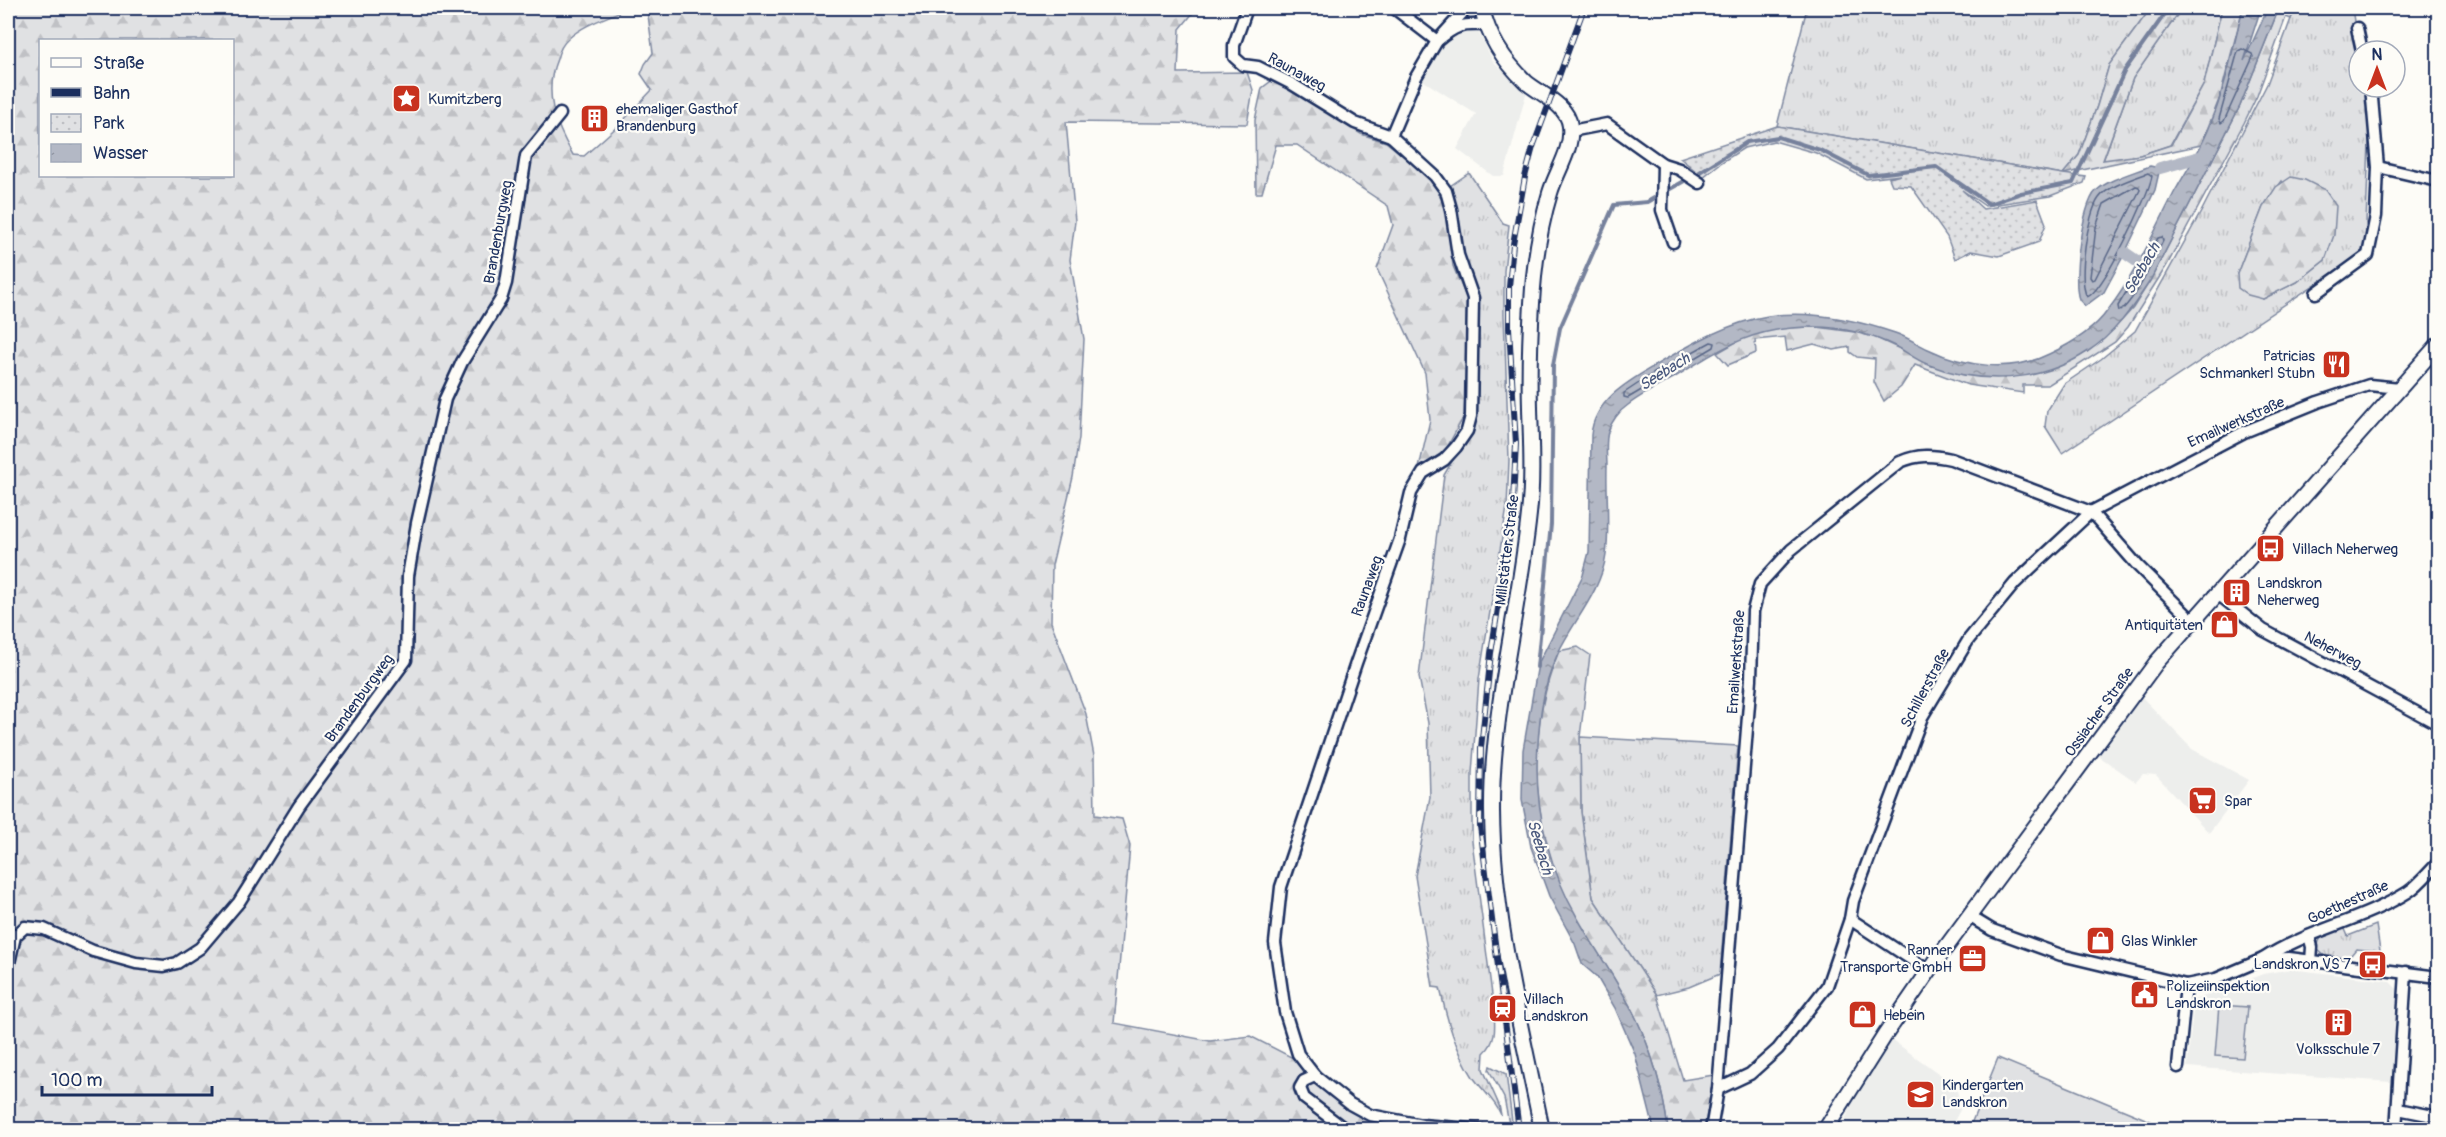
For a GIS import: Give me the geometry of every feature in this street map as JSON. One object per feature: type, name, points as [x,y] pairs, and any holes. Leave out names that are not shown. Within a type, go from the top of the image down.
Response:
[{"type":"street","name":"Raunaweg","points":[[1247,8],[1234,45],[1234,57],[1243,65],[1258,67],[1292,84],[1355,123],[1391,136],[1435,176],[1446,191],[1458,255],[1473,298],[1472,410],[1467,431],[1444,460],[1423,473],[1411,493],[1400,539],[1281,887],[1275,943],[1285,1012],[1298,1054],[1315,1076],[1350,1104],[1370,1115],[1422,1125],[1482,1130]]},
{"type":"street","points":[[1395,8],[1437,41]]},
{"type":"street","points":[[1391,136],[1416,77],[1437,41],[1467,8]]},
{"type":"street","points":[[1482,8],[1485,26],[1511,65],[1531,86],[1560,107],[1570,122],[1570,130],[1608,124],[1663,164],[1679,169],[1700,183]]},
{"type":"street","points":[[1437,41],[1451,29],[1463,24],[1485,26]]},
{"type":"street","points":[[2357,28],[2359,39]]},
{"type":"street","points":[[2316,292],[2368,255],[2376,216],[2378,167],[2372,99]]},
{"type":"street","name":"Brandenburgweg","points":[[8,968],[15,936],[25,927],[44,929],[93,951],[155,966],[177,963],[200,948],[239,902],[299,806],[406,660],[408,576],[417,523],[445,399],[462,362],[501,299],[507,283],[526,156],[560,114]]},
{"type":"street","name":"Millstätter Straße","points":[[1542,1130],[1506,947],[1493,849],[1492,809],[1494,761],[1525,549],[1533,476],[1529,366],[1534,276],[1545,210],[1550,191],[1566,154],[1570,130]]},
{"type":"street","points":[[1663,164],[1662,210],[1673,242]]},
{"type":"street","points":[[2378,167],[2439,181]]},
{"type":"street","name":"Ossiacher Straße","points":[[1825,1130],[1929,971],[2156,663],[2439,345]]},
{"type":"street","name":"Emailwerkstraße","points":[[2091,512],[2244,432],[2308,406],[2369,385],[2400,388]]},
{"type":"street","name":"Emailwerkstraße","points":[[1711,1130],[1718,1089],[1751,679],[1753,611],[1761,584],[1791,550],[1900,462],[1913,456],[1937,456],[1951,459],[2091,512],[2138,566],[2193,621]]},
{"type":"street","name":"Schillerstraße","points":[[1718,1089],[1750,1074],[1778,1049],[1827,986],[1850,919],[1853,901],[1922,717],[1969,639],[2015,583],[2091,512]]},
{"type":"street","name":"Neherweg","points":[[2218,594],[2263,630],[2439,724]]},
{"type":"street","name":"Goethestraße","points":[[2186,985],[2216,979],[2263,959],[2282,947],[2381,907],[2410,891],[2439,863]]},
{"type":"street","points":[[1969,916],[1992,930],[2061,955],[2186,985],[2178,1067]]},
{"type":"street","points":[[1850,919],[1929,971]]},
{"type":"street","points":[[2309,936],[2312,947],[2311,961]]},
{"type":"street","points":[[2263,959],[2289,958],[2439,976]]},
{"type":"street","points":[[2396,1130],[2406,972]]},
{"type":"street","points":[[1315,1076],[1304,1081],[1300,1088],[1304,1098],[1346,1130]]},
{"type":"street","points":[[2398,1109],[2439,1117]]},
{"type":"shaded area","points":[[1471,29],[1479,33],[1493,61],[1526,94],[1504,176],[1493,176],[1457,149],[1476,114],[1419,78],[1438,47],[1449,36]]},
{"type":"shaded area","points":[[2141,696],[2192,749],[2249,780],[2209,833],[2156,775],[2143,774],[2136,782],[2097,755]]},
{"type":"shaded area","points":[[2290,969],[2389,981],[2397,989],[2391,1082],[2187,1067],[2194,1000],[2263,974]]},
{"type":"shaded area","points":[[1892,1040],[1956,1086],[1961,1108],[1950,1129],[1841,1129],[1854,1099]]},
{"type":"green space","points":[[8,8],[1197,8],[1180,29],[1178,73],[1247,72],[1253,90],[1247,124],[1066,122],[1075,221],[1070,260],[1084,339],[1079,438],[1073,477],[1052,565],[1051,622],[1086,714],[1094,756],[1095,815],[1122,819],[1130,846],[1114,1023],[1210,1041],[1250,1036],[1297,1060],[1329,1096],[1372,1120],[1430,1129],[8,1129]],"holes":[[[621,11],[646,11],[653,53],[641,74],[652,90],[619,125],[584,156],[573,155],[556,120],[551,96],[553,72],[562,45],[580,30]]]},
{"type":"green space","points":[[1807,8],[2151,8],[2109,65],[2079,155],[2063,174],[1777,126]]},
{"type":"green space","points":[[2151,8],[2182,8],[2133,78],[2103,160],[2140,155],[2171,145],[2204,84],[2222,8],[2243,8],[2220,97],[2201,145],[2063,174],[2079,155],[2109,65]]},
{"type":"green space","points":[[2182,8],[2222,8],[2204,84],[2170,145],[2140,155],[2103,161],[2133,78]]},
{"type":"green space","points":[[2279,8],[2295,8],[2291,19],[2286,17],[2257,96],[2244,123],[2167,265],[2128,327],[2115,342],[2048,385],[2023,385],[2023,393],[1968,385],[1915,365],[1901,387],[1884,401],[1874,382],[1875,359],[1857,357],[1850,352],[1850,347],[1834,350],[1814,344],[1787,351],[1785,337],[1755,340],[1756,353],[1728,365],[1717,353],[1745,337],[1779,328],[1817,327],[1874,337],[1900,349],[2004,378],[2087,352],[2114,329],[2133,308],[2150,281],[2240,106]]},
{"type":"green space","points":[[2295,8],[2352,8],[2357,39],[2347,39],[2347,99],[2367,99],[2370,113],[2365,251],[2062,453],[2045,426],[2047,411],[2064,384],[2101,359],[2135,331],[2201,212],[2267,84]],"holes":[[[2282,181],[2325,260],[2297,282],[2263,299],[2237,274],[2263,207]]]},
{"type":"green space","points":[[1274,79],[1361,134],[1386,142],[1432,179],[1440,193],[1448,223],[1453,266],[1469,304],[1464,416],[1445,451],[1419,468],[1430,420],[1425,373],[1377,269],[1393,225],[1388,206],[1297,145],[1276,145],[1262,193],[1256,193],[1255,120],[1262,88]]},
{"type":"green space","points":[[1777,126],[2086,177],[2084,183],[2050,196],[1985,206],[1962,190],[1983,209],[2037,200],[2046,224],[2039,242],[1999,256],[1971,251],[1955,259],[1947,237],[1911,186],[1892,185],[1889,178],[1901,175],[1866,179],[1816,153],[1774,141],[1744,148],[1703,177],[1680,158]]},
{"type":"green space","points":[[1469,173],[1503,223],[1509,225],[1504,271],[1509,460],[1507,507],[1479,679],[1472,773],[1472,841],[1495,1022],[1493,1039],[1484,1053],[1483,1069],[1501,1115],[1461,1056],[1452,1034],[1440,988],[1433,987],[1415,876],[1430,797],[1428,723],[1419,677],[1444,475],[1470,431],[1477,408],[1477,327],[1447,188]]},
{"type":"green space","points":[[2291,177],[2305,180],[2325,190],[2336,206],[2334,235],[2325,260],[2297,282],[2263,299],[2248,295],[2238,288],[2237,274],[2263,207],[2276,187]]},
{"type":"green space","points":[[1578,647],[1590,655],[1580,737],[1581,812],[1593,898],[1657,995],[1683,1080],[1714,1075],[1704,1129],[1668,1129],[1656,1071],[1641,1029],[1621,990],[1575,915],[1560,884],[1549,852],[1541,819],[1537,785],[1537,751],[1541,717],[1548,683],[1559,651]]},
{"type":"green space","points":[[1580,737],[1738,746],[1720,974],[1689,987],[1657,995],[1593,898],[1581,812]]},
{"type":"green space","points":[[2376,925],[2380,951],[2356,949],[2347,960],[2326,957],[2318,950],[2319,940],[2330,932],[2344,927],[2348,936]]},
{"type":"green space","points":[[2219,1005],[2248,1007],[2243,1058],[2215,1056]]},
{"type":"green space","points":[[1998,1058],[2155,1123],[2152,1129],[1969,1129]]},
{"type":"green space","points":[[1490,1066],[1506,1074],[1513,1129],[1510,1129],[1504,1098],[1489,1070]]},
{"type":"water","name":"Seebach","points":[[2243,8],[2261,8],[2244,61],[2268,8],[2279,8],[2240,106],[2150,281],[2114,329],[2087,352],[2050,370],[2009,378],[1989,378],[1969,376],[1929,365],[1889,343],[1847,330],[1814,327],[1774,330],[1740,340],[1709,356],[1633,401],[1611,424],[1606,445],[1608,522],[1606,555],[1593,594],[1564,641],[1552,667],[1544,695],[1540,723],[1538,787],[1547,845],[1560,882],[1577,917],[1629,1005],[1652,1058],[1668,1129],[1654,1129],[1635,1054],[1615,1008],[1597,977],[1582,964],[1575,944],[1549,896],[1531,847],[1522,800],[1523,750],[1538,664],[1583,575],[1589,552],[1591,435],[1598,412],[1605,402],[1623,386],[1681,351],[1723,329],[1768,316],[1800,314],[1848,320],[1904,336],[1942,355],[1973,364],[2004,366],[2020,364],[2035,360],[2074,341],[2096,324],[2118,297],[2201,145],[2220,99]]},
{"type":"water","points":[[2150,166],[2160,168],[2155,190],[2104,292],[2085,306],[2077,290],[2077,277],[2083,226],[2091,199],[2096,191],[2108,183]]},
{"type":"waterway","points":[[1537,667],[1551,524],[1553,365],[1560,328],[1614,205],[1647,202],[1747,142],[1778,137],[1820,150],[1868,175],[1936,167],[1989,204],[2021,193],[2073,183],[2125,70],[2169,8]]},
{"type":"waterway","points":[[2160,168],[2203,156]]},
{"type":"waterway","points":[[2125,253],[2144,266]]},
{"type":"railway","points":[[1519,1130],[1480,826],[1481,748],[1491,653],[1512,520],[1516,444],[1509,328],[1509,287],[1513,244],[1533,147],[1584,8]]},
{"type":"place","name":"Kumitzberg","points":[[407,99]]},
{"type":"place","name":"ehemaliger Gasthof Brandenburg","points":[[595,118]]},
{"type":"place","name":"Patricias Schmankerl Stubn","points":[[2336,365]]},
{"type":"place","name":"Villach Neherweg","points":[[2271,549]]},
{"type":"place","name":"Landskron Neherweg","points":[[2236,592]]},
{"type":"place","name":"Antiquitäten","points":[[2224,625]]},
{"type":"place","name":"Spar","points":[[2203,801]]},
{"type":"place","name":"Glas Winkler","points":[[2100,941]]},
{"type":"place","name":"Ranner Transporte GmbH","points":[[1973,959]]},
{"type":"place","name":"Landskron VS 7","points":[[2372,964]]},
{"type":"place","name":"Polizeiinspektion Landskron","points":[[2145,995]]},
{"type":"place","name":"Villach Landskron","points":[[1502,1008]]},
{"type":"place","name":"Hebein","points":[[1862,1015]]},
{"type":"place","name":"Volksschule 7","points":[[2338,1022]]},
{"type":"place","name":"Kindergarten Landskron","points":[[1921,1094]]}]
